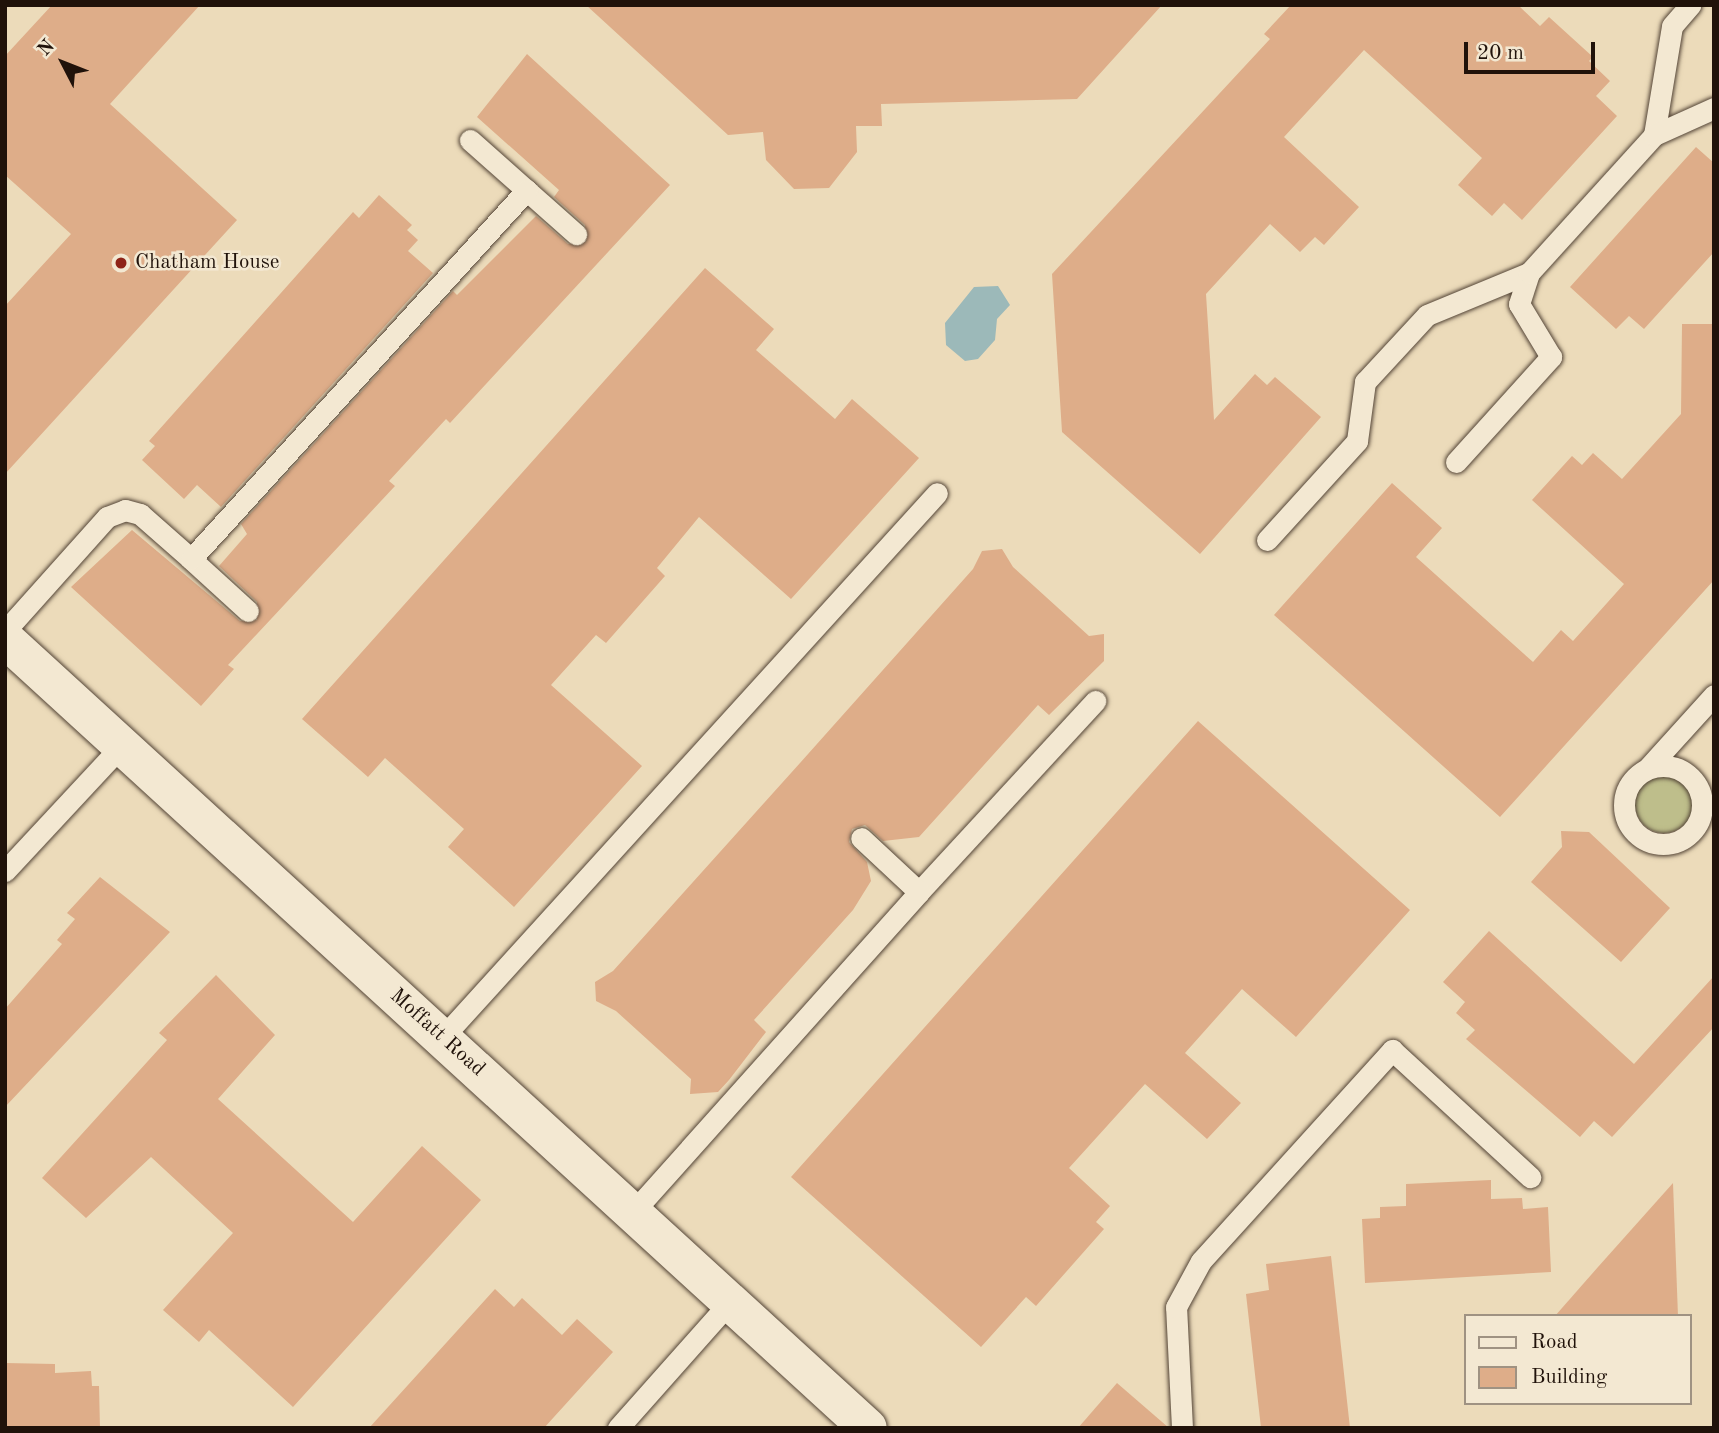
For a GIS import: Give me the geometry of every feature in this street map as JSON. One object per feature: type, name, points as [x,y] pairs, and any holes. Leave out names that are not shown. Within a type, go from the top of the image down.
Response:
[{"type":"street","name":"Moffatt Road","points":[[5,639],[868,1428]]},
{"type":"lane","points":[[1654,135],[1672,26],[1690,5]]},
{"type":"lane","points":[[1456,462],[1551,357],[1519,304],[1529,273],[1654,135],[1714,108]]},
{"type":"lane","points":[[470,140],[576,234]]},
{"type":"lane","points":[[191,559],[527,190]]},
{"type":"lane","points":[[1267,540],[1357,441],[1365,382],[1427,315],[1529,273]]},
{"type":"lane","points":[[442,1038],[937,494]]},
{"type":"lane","points":[[5,631],[107,517],[125,510],[140,514],[248,611]]},
{"type":"lane","points":[[1647,769],[1714,695]]},
{"type":"lane","points":[[633,1212],[1094,701]]},
{"type":"lane","points":[[5,871],[121,746]]},
{"type":"lane","points":[[860,838],[919,892]]},
{"type":"lane","points":[[1182,1428],[1176,1307],[1200,1261],[1392,1050],[1530,1177]]},
{"type":"lane","points":[[618,1428],[730,1302]]},
{"type":"green space","points":[[1664,775],[1680,780],[1688,788],[1693,804],[1688,820],[1680,828],[1664,833],[1648,828],[1640,820],[1635,804],[1640,788],[1648,780]]},
{"type":"water","points":[[998,286],[1010,305],[997,319],[995,340],[978,359],[965,361],[946,345],[945,323],[974,287]]},
{"type":"building","name":"Chatham House","points":[[52,5],[200,5],[110,104],[237,220],[5,474],[5,306],[71,234],[5,175],[5,56]]},
{"type":"building","points":[[586,5],[1162,5],[1077,99],[881,104],[882,126],[856,126],[857,152],[829,188],[794,189],[766,160],[763,132],[728,135]]},
{"type":"building","points":[[1291,5],[1518,5],[1540,26],[1549,17],[1593,57],[1589,61],[1610,81],[1596,96],[1617,116],[1522,220],[1504,203],[1492,216],[1458,185],[1482,158],[1364,50],[1284,137],[1359,207],[1324,245],[1315,237],[1300,252],[1270,224],[1206,294],[1214,420],[1255,374],[1267,385],[1275,377],[1321,417],[1200,554],[1062,432],[1052,274],[1270,39],[1264,34]]},
{"type":"building","points":[[527,54],[670,185],[450,423],[446,419],[389,481],[395,486],[228,665],[234,669],[201,706],[71,587],[132,530],[240,621],[257,620],[257,602],[219,566],[247,534],[241,524],[453,291],[457,295],[536,216],[568,244],[586,242],[585,225],[554,197],[559,190],[477,117]]},
{"type":"building","points":[[1696,147],[1714,163],[1714,252],[1644,329],[1629,316],[1616,329],[1570,287]]},
{"type":"building","points":[[379,195],[412,225],[407,230],[418,240],[408,251],[433,273],[221,507],[197,485],[184,499],[142,460],[155,446],[149,441],[353,212],[359,218]]},
{"type":"building","points":[[705,268],[774,329],[756,350],[835,419],[852,399],[919,458],[791,599],[699,517],[657,568],[665,576],[606,643],[596,635],[551,685],[642,766],[514,907],[448,847],[464,829],[385,758],[368,777],[302,719]]},
{"type":"building","points":[[1682,324],[1714,324],[1714,580],[1500,817],[1274,615],[1392,483],[1442,528],[1416,557],[1533,662],[1561,630],[1573,641],[1624,584],[1532,500],[1572,456],[1582,465],[1593,453],[1622,479],[1681,414]]},
{"type":"building","points":[[1002,549],[1013,567],[1089,636],[1104,634],[1104,661],[1049,715],[1038,705],[919,837],[883,841],[865,825],[852,829],[849,842],[867,862],[871,881],[853,910],[754,1020],[766,1032],[729,1080],[718,1092],[690,1094],[691,1079],[616,1011],[596,1001],[595,982],[613,971],[800,763],[973,569],[982,551]]},
{"type":"building","points":[[1198,721],[1410,910],[1296,1037],[1242,989],[1185,1053],[1241,1103],[1207,1139],[1145,1084],[1069,1168],[1110,1206],[1096,1222],[1104,1229],[1036,1306],[1026,1297],[981,1347],[791,1177]]},
{"type":"building","points":[[1561,831],[1589,832],[1670,908],[1621,962],[1531,882],[1562,847]]},
{"type":"building","points":[[100,877],[170,932],[5,1107],[5,1009],[62,944],[57,940],[75,919],[67,913]]},
{"type":"building","points":[[1489,931],[1634,1064],[1714,976],[1714,1027],[1612,1137],[1594,1121],[1580,1137],[1466,1039],[1475,1030],[1456,1013],[1465,1002],[1443,982]]},
{"type":"building","points":[[216,975],[275,1035],[218,1099],[353,1222],[422,1146],[481,1200],[293,1407],[209,1330],[199,1342],[163,1310],[233,1233],[151,1157],[86,1218],[42,1178],[167,1040],[159,1033]]},
{"type":"building","points":[[1491,1180],[1491,1199],[1522,1198],[1523,1209],[1548,1207],[1551,1272],[1365,1283],[1362,1219],[1380,1218],[1380,1207],[1406,1206],[1406,1184]]},
{"type":"building","points":[[1673,1183],[1678,1314],[1557,1314]]},
{"type":"building","points":[[1331,1256],[1350,1428],[1261,1428],[1246,1294],[1269,1290],[1266,1264]]},
{"type":"building","points":[[495,1289],[514,1307],[522,1298],[562,1335],[577,1319],[613,1352],[544,1428],[369,1428]]},
{"type":"building","points":[[5,1363],[55,1364],[55,1373],[91,1371],[92,1386],[99,1386],[100,1428],[5,1428]]},
{"type":"building","points":[[1117,1383],[1169,1428],[1078,1428]]},
{"type":"place","name":"Chatham House","points":[[121,263]]}]
